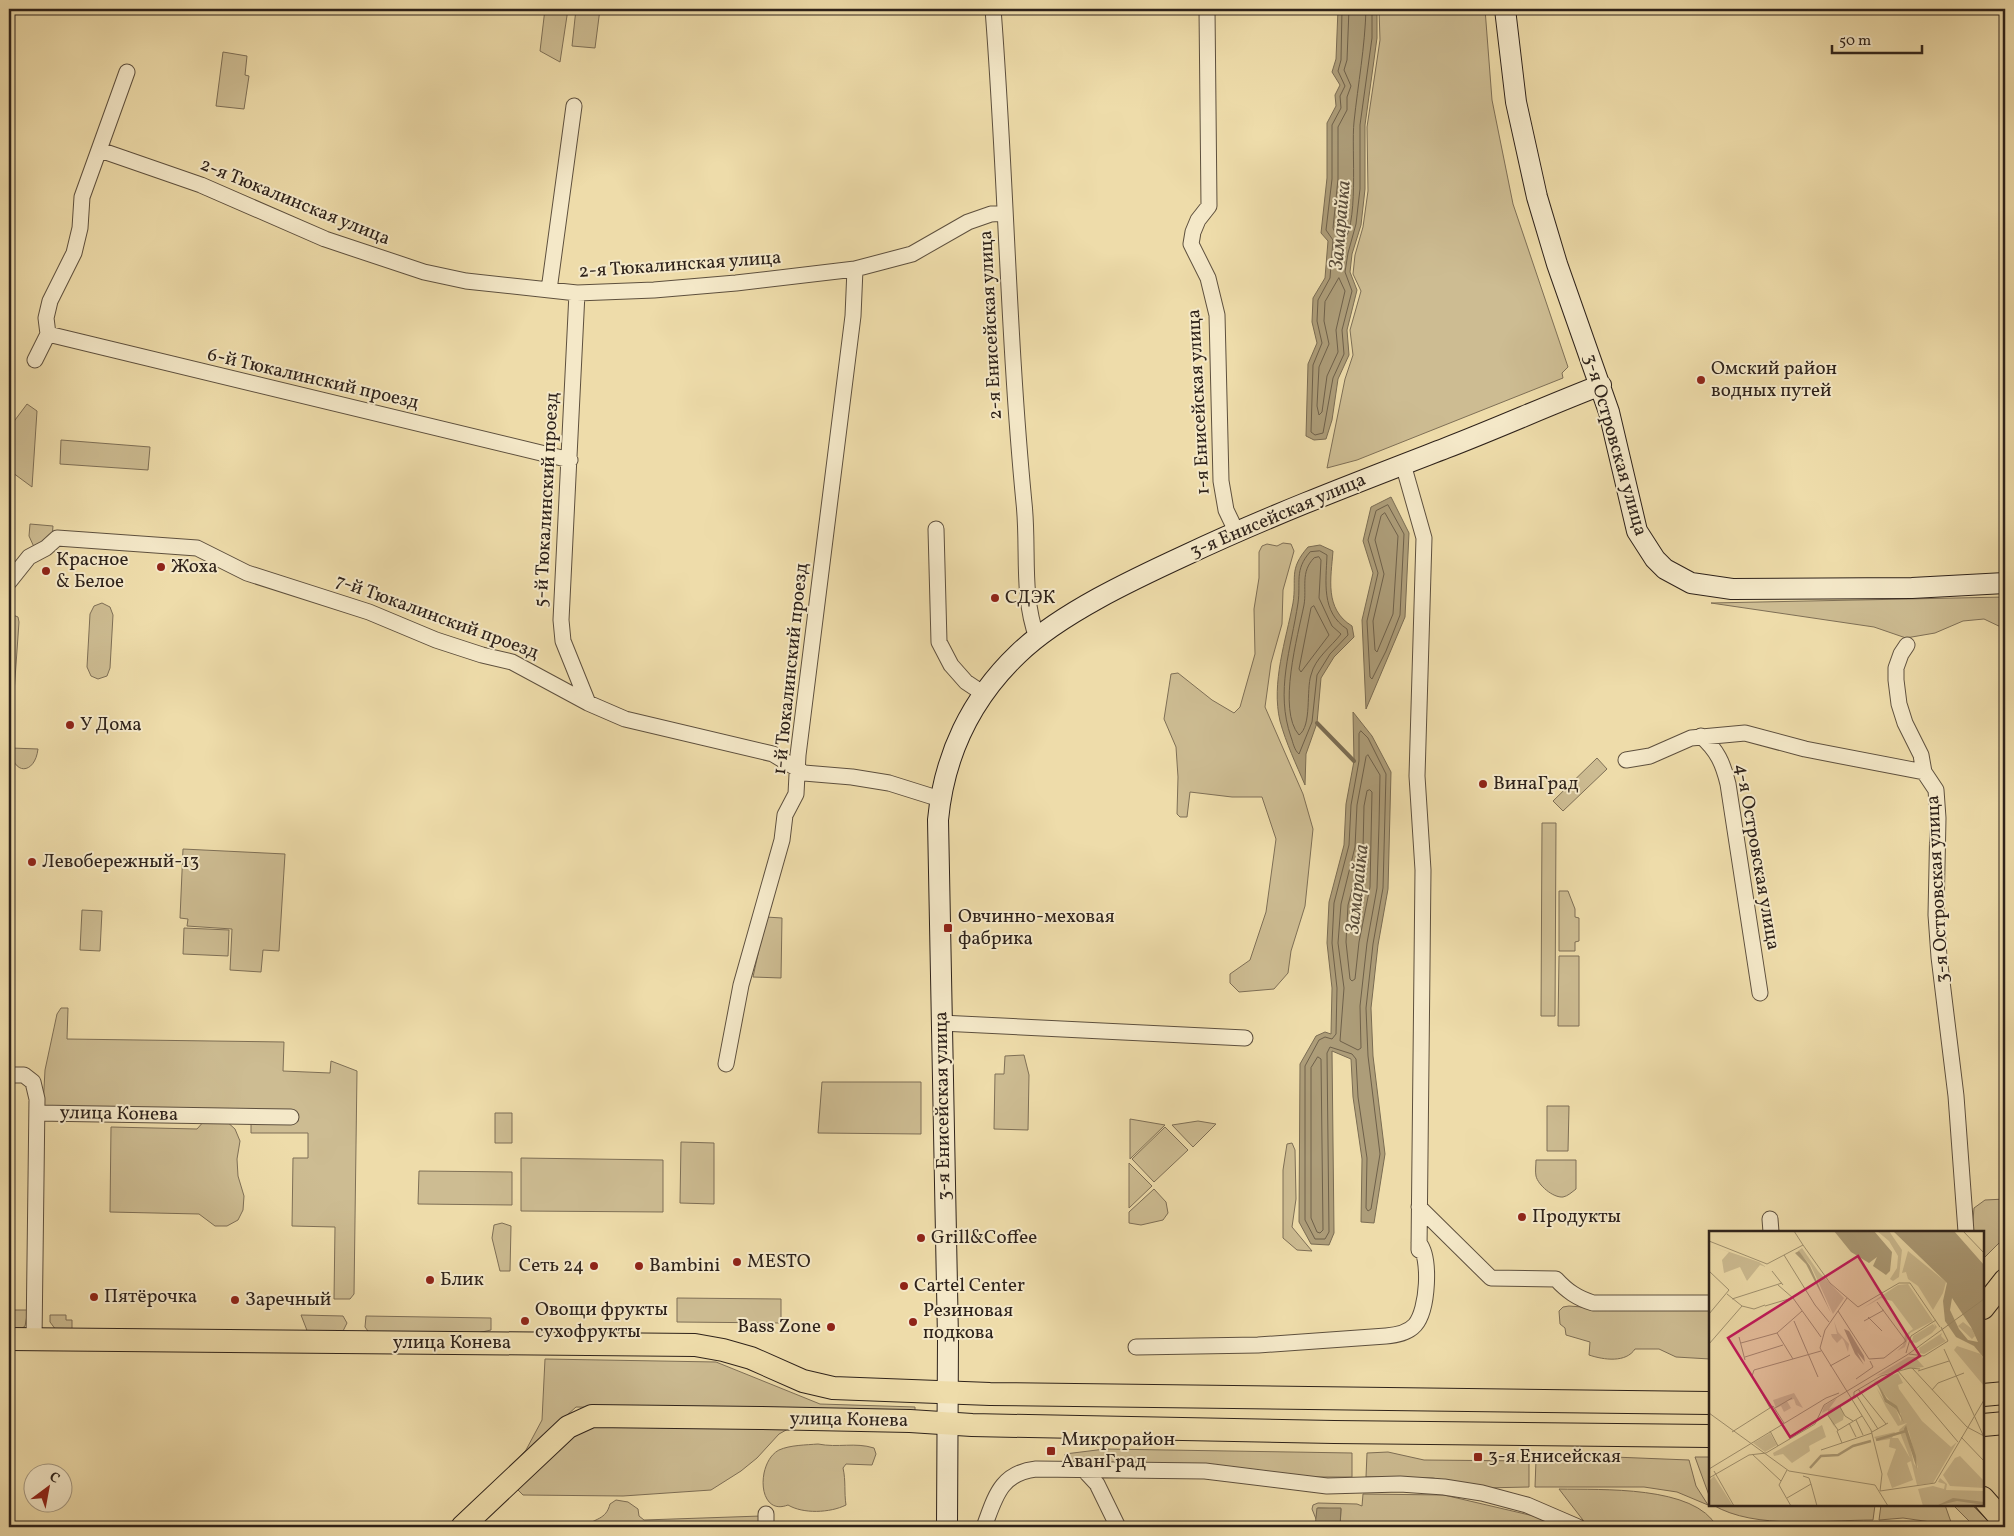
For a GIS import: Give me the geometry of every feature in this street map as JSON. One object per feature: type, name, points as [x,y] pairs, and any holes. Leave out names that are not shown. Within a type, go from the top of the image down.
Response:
[{"type":"main road","points":[[1984,1307],[2005,1280]]},
{"type":"main road","name":"улица Конева","points":[[9,1339],[695,1345],[751,1358],[803,1381],[832,1388],[948,1393],[1709,1403]]},
{"type":"main road","points":[[1984,1394],[2005,1393]]},
{"type":"main road","name":"улица Конева","points":[[462,1527],[568,1427],[592,1416],[769,1418],[1324,1432],[1709,1436]]},
{"type":"main road","points":[[1984,1425],[2005,1424]]},
{"type":"main road","points":[[1984,1499],[2005,1523]]},
{"type":"street","name":"2-я Енисейская улица","points":[[993,9],[1014,399],[1026,518],[1026,588],[1030,618],[1037,638]]},
{"type":"street","name":"1-я Енисейская улица","points":[[1207,9],[1209,206],[1198,220],[1191,244],[1208,278],[1216,315],[1221,481],[1226,510],[1236,532]]},
{"type":"street","name":"3-я Островская улица","points":[[1506,9],[1516,102],[1537,198],[1560,272],[1609,412],[1637,531],[1655,559],[1678,577],[1706,587],[1732,589],[1912,588],[2005,583]]},
{"type":"street","points":[[35,360],[48,334],[47,310],[74,253],[80,228],[82,197],[127,72]]},
{"type":"street","points":[[548,290],[574,106]]},
{"type":"street","name":"2-я Тюкалинская улица","points":[[100,150],[201,185],[316,236],[424,272],[466,281],[577,293],[718,285],[855,269],[912,254],[968,222],[992,214],[1004,213]]},
{"type":"street","name":"1-й Тюкалинский проезд","points":[[726,1064],[741,985],[782,840],[785,815],[796,794],[853,316],[855,269]]},
{"type":"street","name":"5-й Тюкалинский проезд","points":[[577,293],[561,620],[563,641],[588,703]]},
{"type":"street","name":"6-й Тюкалинский проезд","points":[[48,334],[570,460]]},
{"type":"street","name":"3-я Енисейская улица","points":[[947,1527],[948,1393],[938,820],[940,799],[952,752],[966,721],[984,694],[1018,654],[1037,638],[1132,581],[1298,504],[1600,385]]},
{"type":"street","points":[[1136,1347],[1258,1345],[1386,1336],[1406,1332],[1421,1317],[1424,1301],[1426,1261],[1424,1250],[1419,1246],[1423,870],[1417,776],[1424,538],[1403,464]]},
{"type":"street","points":[[936,529],[939,642],[951,666],[966,682],[984,694]]},
{"type":"street","name":"7-й Тюкалинский проезд","points":[[9,582],[29,557],[46,548],[57,538],[197,548],[247,573],[369,612],[436,640],[482,655],[512,662],[588,703],[625,719],[773,754],[783,758],[798,770],[813,775],[852,777],[889,782],[940,799]]},
{"type":"street","name":"3-я Островская улица","points":[[1907,646],[1901,654],[1896,668],[1899,704],[1905,723],[1921,754],[1924,772],[1936,790],[1938,818],[1936,915],[1939,957],[1956,1096],[1966,1231]]},
{"type":"street","points":[[1626,760],[1650,756],[1679,742],[1701,736],[1745,733],[1805,749],[1924,772]]},
{"type":"street","name":"4-я Островская улица","points":[[1701,736],[1714,747],[1723,764],[1728,784],[1760,993]]},
{"type":"street","points":[[941,1023],[1245,1038]]},
{"type":"street","points":[[9,1075],[24,1075],[33,1082],[37,1099],[34,1340]]},
{"type":"street","name":"улица Конева","points":[[37,1113],[291,1117]]},
{"type":"street","points":[[1419,1208],[1491,1278],[1556,1279],[1567,1290],[1581,1299],[1593,1303],[1709,1303]]},
{"type":"street","points":[[984,1527],[994,1498],[1010,1477],[1022,1470],[1036,1469],[1206,1472],[1327,1486],[1400,1484],[1444,1486],[1482,1493],[1527,1505],[1578,1527]]},
{"type":"street","points":[[1084,1470],[1097,1484],[1118,1527]]},
{"type":"shaded area","points":[[545,9],[568,9],[560,62],[540,51]]},
{"type":"shaded area","points":[[576,9],[600,9],[595,48],[572,46]]},
{"type":"shaded area","points":[[1379,9],[1485,9],[1492,100],[1513,204],[1568,367],[1562,373],[1563,378],[1357,460],[1327,468],[1345,379],[1353,355],[1350,330],[1361,291],[1353,274],[1368,191],[1367,127],[1380,40]]},
{"type":"shaded area","points":[[223,52],[247,56],[245,75],[249,76],[244,109],[216,106]]},
{"type":"shaded area","points":[[27,404],[37,411],[32,487],[9,470],[9,428]]},
{"type":"shaded area","points":[[61,440],[150,447],[148,470],[60,464]]},
{"type":"shaded area","points":[[30,524],[53,526],[52,538],[34,547],[29,536]]},
{"type":"shaded area","points":[[1283,543],[1291,544],[1294,551],[1283,590],[1282,624],[1271,663],[1265,707],[1303,794],[1313,829],[1305,906],[1291,951],[1288,973],[1274,989],[1239,992],[1230,983],[1230,974],[1250,960],[1266,912],[1276,839],[1262,797],[1232,797],[1190,792],[1187,817],[1180,817],[1177,814],[1178,777],[1176,747],[1164,719],[1171,674],[1178,673],[1212,700],[1234,713],[1240,707],[1255,654],[1254,609],[1259,578],[1259,552],[1262,546],[1267,544],[1277,546]]},
{"type":"shaded area","points":[[2005,597],[2005,629],[1984,619],[1963,621],[1935,633],[1906,638],[1874,627],[1711,603]]},
{"type":"shaded area","points":[[102,603],[110,607],[113,615],[110,668],[107,676],[98,679],[91,676],[87,667],[90,614],[94,606]]},
{"type":"shaded area","points":[[9,616],[18,617],[19,622],[14,693],[9,699]]},
{"type":"shaded area","points":[[11,748],[38,749],[33,764],[24,769],[19,767],[15,764],[12,757]]},
{"type":"shaded area","points":[[1597,758],[1607,769],[1563,811],[1553,801]]},
{"type":"shaded area","points":[[1542,823],[1556,823],[1555,1016],[1541,1016]]},
{"type":"shaded area","points":[[183,849],[285,854],[279,951],[263,950],[261,972],[230,970],[232,929],[187,926],[188,919],[180,918]]},
{"type":"shaded area","points":[[1559,891],[1568,891],[1575,909],[1575,917],[1579,918],[1579,941],[1575,942],[1575,951],[1559,951]]},
{"type":"shaded area","points":[[82,910],[102,911],[100,951],[80,950]]},
{"type":"shaded area","points":[[766,917],[782,918],[781,978],[753,977]]},
{"type":"shaded area","points":[[184,928],[229,930],[228,956],[183,954]]},
{"type":"shaded area","points":[[1559,956],[1579,956],[1579,1026],[1558,1026]]},
{"type":"shaded area","points":[[61,1008],[68,1008],[67,1039],[284,1042],[283,1071],[330,1073],[331,1061],[357,1071],[354,1294],[350,1299],[334,1299],[335,1227],[292,1226],[293,1158],[308,1158],[308,1133],[251,1133],[251,1118],[43,1107],[45,1070],[57,1014]]},
{"type":"shaded area","points":[[1024,1055],[1029,1075],[1028,1130],[994,1129],[995,1074],[1004,1074],[1005,1056]]},
{"type":"shaded area","points":[[822,1082],[921,1082],[921,1134],[818,1133]]},
{"type":"shaded area","points":[[1547,1106],[1569,1106],[1568,1151],[1547,1151]]},
{"type":"shaded area","points":[[495,1113],[512,1113],[512,1143],[495,1143]]},
{"type":"shaded area","points":[[1130,1119],[1165,1125],[1130,1159]]},
{"type":"shaded area","points":[[205,1120],[225,1120],[235,1129],[240,1141],[237,1159],[238,1176],[244,1196],[243,1210],[238,1220],[227,1226],[215,1226],[199,1214],[110,1212],[111,1127],[197,1129]]},
{"type":"shaded area","points":[[1198,1121],[1216,1124],[1193,1147],[1172,1125]]},
{"type":"shaded area","points":[[1165,1127],[1188,1150],[1154,1182],[1132,1159]]},
{"type":"shaded area","points":[[681,1142],[714,1143],[714,1204],[680,1203]]},
{"type":"shaded area","points":[[1292,1143],[1295,1150],[1296,1199],[1292,1227],[1312,1251],[1297,1250],[1283,1238],[1283,1170],[1287,1144]]},
{"type":"shaded area","points":[[521,1158],[663,1160],[663,1212],[521,1211]]},
{"type":"shaded area","points":[[1536,1160],[1576,1160],[1576,1189],[1563,1197],[1559,1197],[1546,1190],[1537,1180]]},
{"type":"shaded area","points":[[1129,1163],[1152,1186],[1129,1208]]},
{"type":"shaded area","points":[[419,1171],[512,1172],[512,1205],[418,1204]]},
{"type":"shaded area","points":[[1154,1189],[1166,1202],[1168,1213],[1163,1220],[1141,1225],[1129,1223],[1129,1212]]},
{"type":"shaded area","points":[[2005,1199],[2005,1237],[1984,1258],[1984,1231],[1972,1231],[1974,1208],[1985,1200]]},
{"type":"shaded area","points":[[502,1223],[511,1226],[510,1271],[500,1271],[492,1238],[494,1225]]},
{"type":"shaded area","points":[[677,1298],[781,1299],[781,1323],[677,1322]]},
{"type":"shaded area","points":[[1563,1307],[1608,1309],[1709,1308],[1709,1359],[1676,1357],[1659,1349],[1635,1349],[1626,1357],[1614,1359],[1589,1355],[1590,1342],[1566,1335],[1565,1328],[1560,1324],[1559,1311]]},
{"type":"shaded area","points":[[9,1310],[28,1310],[25,1326],[21,1329],[9,1330]]},
{"type":"shaded area","points":[[50,1315],[66,1315],[66,1320],[72,1320],[72,1330],[56,1330],[50,1322]]},
{"type":"shaded area","points":[[301,1315],[343,1316],[347,1323],[342,1333],[308,1333]]},
{"type":"shaded area","points":[[366,1316],[491,1318],[491,1330],[464,1336],[370,1334],[365,1327]]},
{"type":"shaded area","points":[[545,1359],[716,1362],[820,1404],[915,1407],[915,1413],[576,1407],[517,1460],[526,1450],[542,1420]]},
{"type":"shaded area","points":[[595,1427],[788,1429],[779,1434],[757,1458],[741,1471],[711,1490],[623,1496],[523,1495],[517,1489],[563,1445],[583,1432]]},
{"type":"shaded area","points":[[818,1444],[860,1445],[874,1448],[876,1454],[872,1465],[846,1464],[843,1468],[846,1505],[832,1510],[809,1511],[788,1505],[778,1507],[770,1503],[765,1496],[763,1486],[766,1465],[772,1456],[779,1450],[788,1447]]},
{"type":"shaded area","points":[[1105,1449],[1352,1453],[1352,1477],[1305,1477],[1065,1464],[1065,1454]]},
{"type":"shaded area","points":[[1388,1452],[1424,1460],[1529,1461],[1529,1487],[1483,1488],[1433,1478],[1366,1477],[1367,1453]]},
{"type":"shaded area","points":[[1563,1455],[1689,1460],[1696,1486],[1708,1505],[1677,1492],[1644,1487],[1535,1487],[1536,1460]]},
{"type":"shaded area","points":[[1695,1457],[1709,1457],[1709,1495]]},
{"type":"shaded area","points":[[1559,1489],[1622,1490],[1668,1497],[1689,1503],[1706,1513],[1717,1527],[1597,1527],[1586,1524]]},
{"type":"shaded area","points":[[1363,1494],[1444,1495],[1538,1517],[1557,1527],[1340,1527],[1341,1509],[1318,1508],[1316,1519],[1312,1509],[1313,1505],[1318,1503],[1357,1504],[1362,1506]]},
{"type":"shaded area","points":[[616,1500],[628,1502],[638,1509],[639,1516],[644,1520],[761,1516],[762,1527],[584,1527],[603,1516],[610,1504]]},
{"type":"shaded area","points":[[1715,1506],[1875,1506],[1873,1520],[1769,1521],[1730,1513]]},
{"type":"shaded area","points":[[1881,1506],[1945,1506],[1952,1525],[1903,1518],[1879,1520]]},
{"type":"shaded area","points":[[1954,1506],[1973,1506],[1994,1527],[1975,1527]]},
{"type":"water","points":[[1338,9],[1377,9],[1377,38],[1365,125],[1365,189],[1361,225],[1352,254],[1350,272],[1357,290],[1347,330],[1349,355],[1338,379],[1332,420],[1326,439],[1314,440],[1306,436],[1308,364],[1317,343],[1312,322],[1313,298],[1325,278],[1328,241],[1321,233],[1327,178],[1327,123],[1336,106],[1335,95],[1340,85],[1332,72],[1336,59]]},
{"type":"water","points":[[1391,497],[1409,533],[1405,617],[1366,709],[1362,620],[1373,573],[1363,541],[1371,507]]},
{"type":"water","points":[[1320,545],[1333,551],[1331,592],[1333,602],[1343,619],[1352,626],[1354,637],[1334,657],[1321,678],[1317,723],[1306,754],[1305,785],[1282,729],[1277,692],[1280,662],[1293,603],[1294,574],[1298,562],[1308,547]]},
{"type":"water","points":[[1353,712],[1372,736],[1391,772],[1388,889],[1378,945],[1371,1008],[1373,1056],[1385,1154],[1374,1223],[1361,1222],[1362,1159],[1353,1097],[1351,1059],[1332,1051],[1334,1233],[1329,1245],[1311,1244],[1299,1222],[1300,1064],[1316,1036],[1325,1032],[1331,1034],[1332,988],[1327,943],[1329,902],[1344,845],[1346,804],[1354,761]]},
{"type":"water","points":[[1317,1508],[1341,1508],[1340,1527],[1315,1527]]},
{"type":"waterway","name":"Замарайка","points":[[1317,723],[1354,761]]},
{"type":"place","name":"Омский район водных путей","points":[[1701,380]]},
{"type":"place","name":"Жоха","points":[[161,567]]},
{"type":"place","name":"Красное & Белое","points":[[46,571]]},
{"type":"place","name":"СДЭК","points":[[995,598]]},
{"type":"place","name":"У Дома","points":[[70,725]]},
{"type":"place","name":"ВинаГрад","points":[[1483,784]]},
{"type":"place","name":"Левобережный-13","points":[[32,862]]},
{"type":"place","name":"Овчинно-меховая фабрика","points":[[948,928]]},
{"type":"place","name":"Продукты","points":[[1522,1217]]},
{"type":"place","name":"Grill&Coffee","points":[[921,1238]]},
{"type":"place","name":"MESTO","points":[[737,1262]]},
{"type":"place","name":"Сеть 24","points":[[594,1266]]},
{"type":"place","name":"Bambini","points":[[639,1266]]},
{"type":"place","name":"Блик","points":[[430,1280]]},
{"type":"place","name":"Cartel Center","points":[[904,1286]]},
{"type":"place","name":"Пятёрочка","points":[[94,1297]]},
{"type":"place","name":"Заречный","points":[[235,1300]]},
{"type":"place","name":"Овощи фрукты сухофрукты","points":[[525,1321]]},
{"type":"place","name":"Резиновая подкова","points":[[913,1322]]},
{"type":"place","name":"Bass Zone","points":[[831,1327]]},
{"type":"place","name":"Микрорайон АванГрад","points":[[1051,1451]]},
{"type":"place","name":"3-я Енисейская","points":[[1478,1457]]}]
